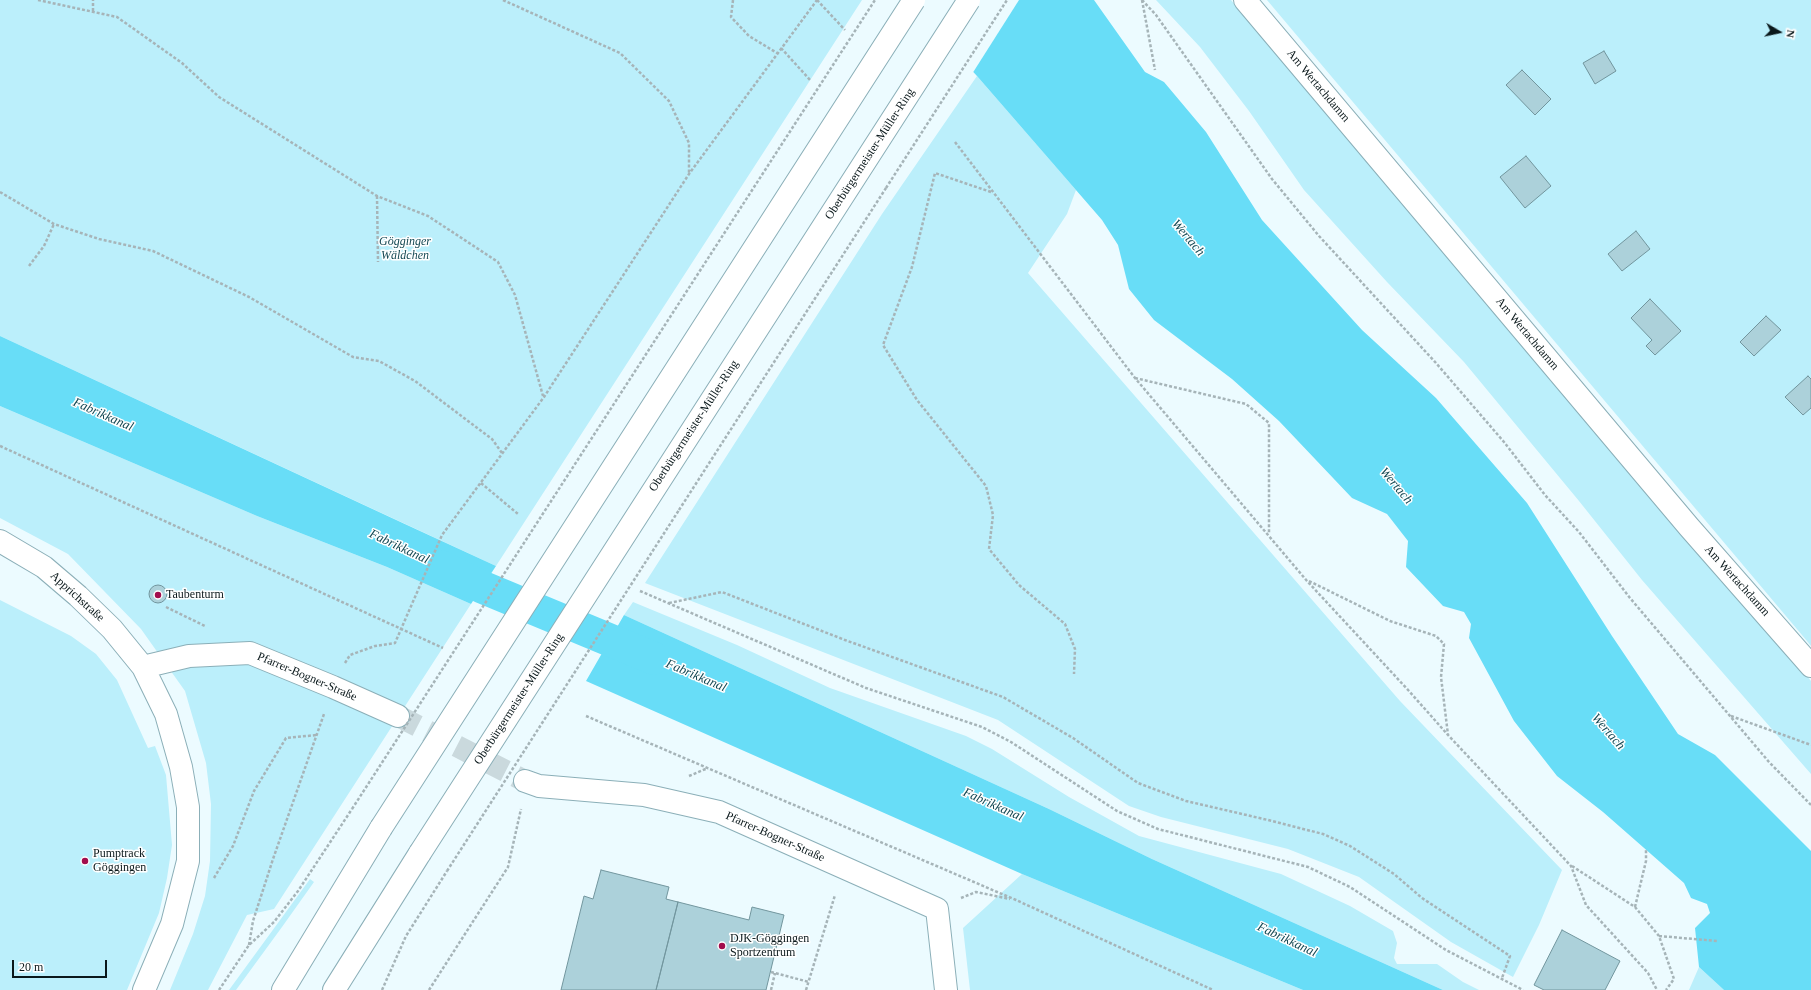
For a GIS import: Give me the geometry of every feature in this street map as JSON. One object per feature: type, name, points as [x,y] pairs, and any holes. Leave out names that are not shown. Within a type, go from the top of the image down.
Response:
[{"type":"main road","points":[[283,990],[381,828],[914,0]]},
{"type":"main road","name":"Oberbürgermeister-Müller-Ring","points":[[334,990],[420,853],[969,0]]},
{"type":"main road","name":"Am Wertachdamm","points":[[1245,0],[1689,527],[1811,666]]},
{"type":"main road","name":"Apprichstraße","points":[[0,541],[44,567],[78,596],[112,629],[143,667]]},
{"type":"main road","name":"Pfarrer-Bogner-Straße","points":[[143,667],[189,656],[250,653],[333,687],[398,716]]},
{"type":"main road","points":[[143,667],[166,714],[181,767],[188,807],[188,861],[180,898],[172,924],[144,990]]},
{"type":"main road","name":"Pfarrer-Bogner-Straße","points":[[532,783],[644,794],[719,812],[937,908]]},
{"type":"main road","points":[[937,908],[946,990]]},
{"type":"path","points":[[38,0],[93,11],[117,18],[182,62],[220,97],[377,196],[428,216],[498,262],[515,295],[544,397]]},
{"type":"path","points":[[93,0],[93,11]]},
{"type":"path","points":[[503,0],[620,53],[669,101],[689,143],[689,174]]},
{"type":"path","points":[[733,0],[731,17],[749,36],[777,53]]},
{"type":"path","points":[[249,945],[253,921],[273,859],[340,670],[350,655],[375,646],[395,643],[442,535],[544,397],[689,174],[817,0],[845,30]]},
{"type":"path","points":[[219,990],[249,945],[279,916],[298,891],[875,0]]},
{"type":"path","points":[[382,990],[406,936],[447,871],[1007,0]]},
{"type":"path","points":[[1142,0],[1155,70]]},
{"type":"path","points":[[1142,0],[1156,15],[1272,179],[1319,236],[1436,363],[1504,442],[1545,495],[1579,532],[1630,598],[1769,762],[1811,805]]},
{"type":"path","points":[[781,48],[811,81]]},
{"type":"path","points":[[954,142],[1135,378],[1269,534],[1307,581],[1410,691],[1448,735],[1571,866],[1635,907],[1658,936],[1674,979],[1666,990]]},
{"type":"path","points":[[991,192],[935,173],[912,267],[883,345],[917,400],[986,486],[993,515],[989,549],[1019,585],[1064,624],[1075,649],[1074,674]]},
{"type":"path","points":[[0,192],[54,224],[99,239],[153,251],[249,297],[354,357],[379,361],[415,381],[492,439],[502,453]]},
{"type":"path","points":[[377,196],[378,262]]},
{"type":"path","points":[[29,266],[44,246],[54,224]]},
{"type":"path","points":[[1135,378],[1198,394],[1246,404],[1269,423],[1269,534]]},
{"type":"path","points":[[0,446],[444,648]]},
{"type":"path","points":[[481,483],[518,514]]},
{"type":"path","points":[[1307,581],[1390,620],[1436,636],[1444,644],[1441,677],[1448,735]]},
{"type":"path","points":[[640,591],[866,688],[982,728],[1011,742],[1117,811],[1158,829],[1308,867],[1350,888],[1446,950],[1523,990]]},
{"type":"path","points":[[668,603],[722,592],[845,640],[1003,697],[1073,738],[1138,783],[1186,801],[1309,831],[1350,846],[1394,874],[1422,898],[1510,956],[1502,978]]},
{"type":"path","points":[[586,716],[1016,900],[1213,990]]},
{"type":"path","points":[[1730,716],[1811,744]]},
{"type":"path","points":[[212,882],[233,846],[254,791],[286,738],[317,735]]},
{"type":"path","points":[[429,990],[508,867],[520,811],[528,796],[532,783]]},
{"type":"path","points":[[1635,907],[1646,861],[1646,849]]},
{"type":"path","points":[[1571,866],[1586,905],[1648,973],[1657,990]]},
{"type":"path","points":[[806,990],[844,867]]},
{"type":"path","points":[[937,908],[976,892],[1016,900]]},
{"type":"path","points":[[1658,936],[1717,941]]},
{"type":"path","points":[[771,972],[809,982]]},
{"type":"path","points":[[771,990],[775,973]]},
{"type":"green space","name":"Gögginger Wäldchen","points":[[0,0],[862,0],[496,566],[0,336]]},
{"type":"green space","points":[[1156,0],[1231,0],[1541,367],[1767,626],[1811,681],[1811,774],[1642,580],[1464,362],[1387,282],[1304,190],[1249,111],[1200,47]]},
{"type":"green space","points":[[1267,0],[1811,0],[1811,646],[1807,641]]},
{"type":"green space","points":[[977,76],[1076,190],[1067,214],[1028,273],[1400,701],[1562,870],[1539,925],[1513,977],[1451,942],[1359,877],[1288,849],[1161,817],[1129,806],[998,720],[645,583],[882,214]]},
{"type":"green space","points":[[0,406],[257,516],[387,567],[471,604],[274,909],[247,915],[208,990],[170,990],[193,934],[205,896],[210,861],[211,804],[206,763],[185,691],[141,629],[68,554],[0,518]]},
{"type":"green space","points":[[0,600],[71,636],[96,654],[117,680],[148,748],[155,746],[166,775],[172,845],[167,878],[159,913],[127,990],[0,990]]},
{"type":"green space","points":[[633,602],[737,645],[830,688],[966,736],[992,749],[1069,797],[1139,836],[1281,874],[1350,906],[1393,931],[1397,943],[1394,958],[1397,964],[1437,964],[1463,982],[1479,990],[1443,990],[1152,859],[1049,809],[624,615]]},
{"type":"green space","points":[[1022,874],[1303,990],[970,990],[963,928]]},
{"type":"green space","points":[[310,879],[314,882],[282,927],[236,990],[229,990]]},
{"type":"green space","points":[[1699,967],[1724,990],[1689,990]]},
{"type":"water","name":"Wertach","points":[[906,0],[1094,0],[1145,72],[1164,82],[1206,132],[1262,220],[1362,330],[1436,398],[1527,503],[1612,636],[1678,734],[1715,755],[1811,851],[1811,990],[1724,990],[1699,967],[1695,928],[1710,913],[1707,904],[1691,898],[1684,883],[1603,812],[1557,776],[1514,721],[1469,638],[1471,624],[1464,612],[1443,606],[1406,567],[1408,541],[1387,514],[1352,498],[1279,421],[1232,379],[1154,320],[1129,289],[1118,245],[1102,220],[977,76]]},
{"type":"water","points":[[0,336],[496,566],[471,604],[387,567],[257,516],[0,406]]},
{"type":"water","points":[[624,615],[1049,809],[1152,859],[1443,990],[1303,990],[1022,874],[586,681]]},
{"type":"pier","points":[[904,0],[1019,0],[972,74]]},
{"type":"building","points":[[1604,51],[1616,71],[1595,84],[1583,63]]},
{"type":"building","points":[[1522,70],[1551,99],[1535,115],[1506,85]]},
{"type":"building","points":[[1526,156],[1551,186],[1525,208],[1500,177]]},
{"type":"building","points":[[1636,231],[1650,249],[1622,271],[1608,254]]},
{"type":"building","points":[[1650,299],[1681,331],[1655,355],[1646,346],[1652,340],[1631,318]]},
{"type":"building","points":[[1766,316],[1781,330],[1754,356],[1740,342]]},
{"type":"building","points":[[1808,376],[1811,379],[1811,408],[1803,415],[1785,397]]},
{"type":"building","name":"Taubenturm","points":[[158,585],[164,588],[167,594],[164,600],[158,603],[152,600],[149,594],[152,588]]},
{"type":"building","points":[[601,870],[669,887],[666,899],[678,902],[656,990],[561,990],[584,896],[593,899]]},
{"type":"building","name":"DJK-Göggingen Sportzentrum","points":[[678,902],[749,920],[752,907],[784,915],[766,990],[656,990]]},
{"type":"building","points":[[1562,930],[1620,961],[1605,990],[1544,990],[1534,985]]},
{"type":"waterway","name":"Fabrikkanal","points":[[442,567],[482,587],[653,658]]},
{"type":"tunnel","points":[[398,716],[525,781]]},
{"type":"place","name":"Taubenturm","points":[[158,595]]},
{"type":"place","name":"Pumptrack Göggingen","points":[[85,861]]},
{"type":"place","name":"DJK-Göggingen Sportzentrum","points":[[722,946]]}]
